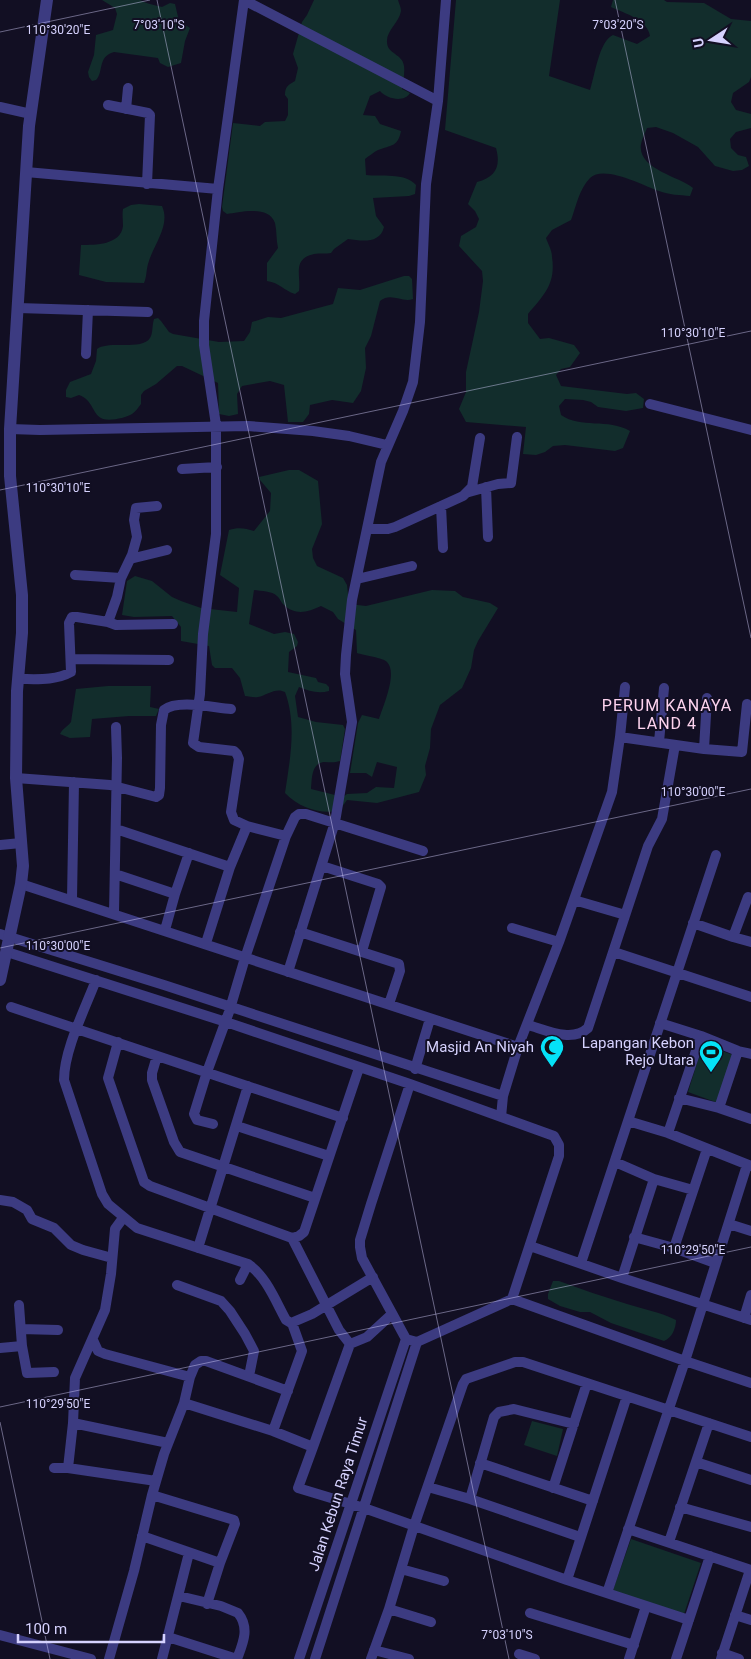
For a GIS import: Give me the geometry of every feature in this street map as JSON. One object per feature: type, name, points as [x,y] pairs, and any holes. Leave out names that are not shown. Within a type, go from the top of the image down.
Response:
[{"type":"street","points":[[0,980],[7,952],[4,935],[21,884],[23,866],[16,778],[22,595],[5,477],[10,429],[31,114],[47,0]]},
{"type":"street","points":[[286,836],[236,822],[231,812],[238,756],[234,751],[199,747],[194,744],[200,694],[203,634],[214,557],[217,467],[216,425],[204,345],[204,321],[218,189],[244,0],[438,101]]},
{"type":"street","points":[[288,972],[335,822],[352,722],[345,674],[352,600],[381,462],[387,445],[404,411],[412,382],[420,322],[426,184],[438,101],[446,0]]},
{"type":"street","points":[[126,108],[128,88]]},
{"type":"street","points":[[108,105],[150,114],[148,184]]},
{"type":"street","points":[[0,107],[31,114]]},
{"type":"street","points":[[26,172],[218,189]]},
{"type":"street","points":[[18,308],[148,312]]},
{"type":"street","points":[[86,354],[88,310]]},
{"type":"street","points":[[650,404],[751,430]]},
{"type":"street","points":[[10,429],[248,426],[313,431],[349,436],[387,445]]},
{"type":"street","points":[[367,528],[388,529],[395,527],[469,492],[498,484],[511,483],[517,437]]},
{"type":"street","points":[[469,492],[474,480],[480,438]]},
{"type":"street","points":[[182,469],[217,467]]},
{"type":"street","points":[[486,487],[488,537]]},
{"type":"street","points":[[108,622],[117,597],[121,578],[138,537],[134,520],[136,508],[157,506]]},
{"type":"street","points":[[441,506],[443,548]]},
{"type":"street","points":[[130,559],[167,550]]},
{"type":"street","points":[[357,578],[412,566]]},
{"type":"street","points":[[75,575],[121,578]]},
{"type":"street","points":[[19,679],[51,678],[63,676],[71,672],[70,622],[72,618],[108,622],[116,625],[173,624]]},
{"type":"street","points":[[71,659],[169,660]]},
{"type":"street","points":[[501,1117],[503,1096],[518,1047],[559,942],[612,792],[625,687]]},
{"type":"street","points":[[659,742],[664,688]]},
{"type":"street","points":[[704,749],[706,698]]},
{"type":"street","points":[[16,778],[116,786],[154,797],[157,796],[160,788],[162,713],[165,708],[198,704],[209,708],[231,710]]},
{"type":"street","points":[[620,737],[704,749],[742,752],[747,704]]},
{"type":"street","points":[[114,913],[116,727]]},
{"type":"street","points":[[528,1025],[566,1035],[576,1035],[584,1031],[590,1024],[648,846],[662,818],[675,745]]},
{"type":"street","points":[[72,899],[74,782]]},
{"type":"street","points":[[213,1124],[197,1120],[194,1114],[231,1007],[245,958],[286,836],[293,820],[299,814],[306,814],[423,851]]},
{"type":"street","points":[[206,943],[230,867],[247,826]]},
{"type":"street","points":[[116,829],[230,867]]},
{"type":"street","points":[[0,845],[21,843]]},
{"type":"street","points":[[165,930],[189,853]]},
{"type":"street","points":[[580,1263],[716,855]]},
{"type":"street","points":[[322,866],[378,884],[381,887],[362,951]]},
{"type":"street","points":[[115,874],[175,894]]},
{"type":"street","points":[[21,884],[72,899],[206,943],[245,958],[518,1047]]},
{"type":"street","points":[[733,937],[749,898],[751,886]]},
{"type":"street","points":[[574,900],[622,914]]},
{"type":"street","points":[[693,923],[751,942]]},
{"type":"street","points":[[512,928],[559,942]]},
{"type":"street","points":[[300,932],[397,962],[400,965],[400,972],[389,1004]]},
{"type":"street","points":[[4,935],[503,1096]]},
{"type":"street","points":[[7,952],[226,1022],[552,1134],[559,1145],[559,1156],[512,1299]]},
{"type":"street","points":[[614,952],[751,997]]},
{"type":"street","points":[[96,980],[77,1028],[65,1066],[66,1084],[102,1194],[108,1204],[137,1228],[248,1264],[258,1271],[286,1320],[292,1323],[302,1351],[273,1431]]},
{"type":"street","points":[[11,1007],[343,1118]]},
{"type":"street","points":[[415,1068],[430,1018]]},
{"type":"street","points":[[660,1023],[751,1054]]},
{"type":"street","points":[[668,1133],[701,1036]]},
{"type":"street","points":[[118,1042],[108,1078],[142,1179],[150,1186],[292,1238],[304,1232],[359,1068]]},
{"type":"street","points":[[719,1108],[738,1051]]},
{"type":"street","points":[[157,1056],[152,1080],[177,1149],[187,1155],[315,1198]]},
{"type":"street","points":[[410,1084],[360,1240],[362,1258],[374,1276],[406,1339],[417,1342],[512,1299],[751,1383]]},
{"type":"street","points":[[198,1248],[209,1207],[237,1126],[248,1086]]},
{"type":"street","points":[[679,1098],[719,1108],[751,1119]]},
{"type":"street","points":[[607,1593],[749,1165],[668,1133],[628,1121]]},
{"type":"street","points":[[237,1126],[329,1156]]},
{"type":"street","points":[[674,1248],[707,1149]]},
{"type":"street","points":[[615,1162],[654,1179],[694,1190]]},
{"type":"street","points":[[622,1278],[654,1179]]},
{"type":"street","points":[[0,1200],[14,1202],[27,1210],[32,1219],[54,1228],[71,1245],[112,1258]]},
{"type":"street","points":[[68,1468],[75,1378],[78,1366],[93,1340],[105,1310],[115,1229],[123,1218]]},
{"type":"street","points":[[729,1224],[751,1231]]},
{"type":"street","points":[[634,1237],[674,1248],[715,1263]]},
{"type":"street","points":[[292,1238],[339,1330],[350,1344]]},
{"type":"street","points":[[530,1246],[748,1319],[751,1295]]},
{"type":"street","points":[[240,1280],[248,1264]]},
{"type":"street","points":[[292,1323],[312,1314],[374,1276]]},
{"type":"street","points":[[177,1285],[221,1301],[230,1311],[254,1351],[249,1376]]},
{"type":"street","points":[[18,1305],[27,1373],[54,1372]]},
{"type":"street","points":[[392,1314],[367,1337],[350,1344],[298,1488],[364,1508],[566,1580],[688,1620]]},
{"type":"street","points":[[21,1329],[58,1330]]},
{"type":"street","name":"Jalan Kebun Raya Timur","points":[[299,1659],[406,1339]]},
{"type":"street","points":[[93,1340],[98,1351],[105,1354],[190,1377]]},
{"type":"street","name":"Jalan Kebun Raya Timur","points":[[315,1659],[417,1342]]},
{"type":"street","points":[[0,1348],[22,1346]]},
{"type":"street","points":[[109,1659],[134,1571],[156,1481],[196,1363],[206,1361],[288,1391]]},
{"type":"street","points":[[409,1659],[373,1654],[389,1609],[414,1526],[466,1378],[519,1361],[751,1437]]},
{"type":"street","points":[[553,1488],[587,1383]]},
{"type":"street","points":[[566,1580],[627,1396]]},
{"type":"street","points":[[184,1403],[273,1431],[312,1447]]},
{"type":"street","points":[[470,1499],[494,1417],[499,1412],[514,1409],[574,1424]]},
{"type":"street","points":[[73,1423],[168,1443]]},
{"type":"street","points":[[669,1542],[709,1423]]},
{"type":"street","points":[[696,1462],[751,1480]]},
{"type":"street","points":[[480,1464],[593,1501]]},
{"type":"street","points":[[54,1468],[68,1468],[156,1481]]},
{"type":"street","points":[[428,1487],[470,1499],[580,1537]]},
{"type":"street","points":[[152,1495],[234,1520],[235,1524],[220,1562],[207,1604]]},
{"type":"street","points":[[680,1507],[751,1527]]},
{"type":"street","points":[[628,1529],[751,1570],[722,1656],[739,1659]]},
{"type":"street","points":[[142,1536],[220,1562]]},
{"type":"street","points":[[162,1659],[189,1553]]},
{"type":"street","points":[[676,1659],[710,1556]]},
{"type":"street","points":[[401,1569],[444,1581]]},
{"type":"street","points":[[168,1637],[237,1659],[245,1632],[243,1620],[235,1611],[179,1596]]},
{"type":"street","points":[[629,1659],[646,1606]]},
{"type":"street","points":[[389,1609],[431,1622]]},
{"type":"street","points":[[530,1613],[634,1645]]},
{"type":"street","points":[[735,1615],[751,1620]]},
{"type":"street","points":[[0,1635],[91,1659]]},
{"type":"street","points":[[519,1654],[535,1659]]},
{"type":"green space","points":[[102,0],[140,0],[162,7],[170,3],[175,4],[179,21],[190,28],[185,41],[181,63],[168,67],[160,63],[158,58],[114,52],[105,57],[98,77],[92,81],[88,72],[94,55],[96,35],[113,30],[117,14],[115,8]]},
{"type":"green space","points":[[314,0],[398,0],[401,11],[400,15],[388,34],[387,42],[390,49],[403,62],[402,89],[410,93],[400,99],[391,98],[380,91],[370,96],[363,115],[375,116],[380,124],[401,131],[396,143],[378,150],[365,159],[366,175],[406,178],[416,185],[415,194],[409,196],[373,198],[376,216],[384,227],[375,239],[348,239],[331,253],[314,254],[303,259],[299,268],[299,291],[295,294],[275,283],[267,281],[267,263],[278,248],[276,226],[272,217],[254,211],[227,214],[223,211],[222,207],[233,123],[260,126],[265,122],[285,121],[288,115],[288,99],[285,95],[286,88],[295,81],[298,68],[293,54],[302,22]]},
{"type":"green space","points":[[456,0],[560,0],[549,76],[590,90],[598,59],[608,38],[613,35],[637,44],[650,36],[648,30],[640,21],[611,7],[613,0],[664,0],[667,2],[704,3],[731,19],[751,21],[751,77],[749,82],[733,93],[731,102],[736,110],[751,114],[751,128],[736,132],[730,139],[731,148],[738,155],[746,157],[749,166],[742,170],[733,171],[715,166],[698,147],[673,133],[656,127],[647,128],[641,144],[641,153],[645,160],[660,171],[693,188],[690,196],[663,192],[624,177],[605,173],[596,174],[583,187],[571,220],[552,230],[546,238],[552,254],[552,275],[544,295],[528,314],[528,323],[540,339],[549,338],[574,345],[580,353],[570,367],[561,369],[556,375],[561,386],[627,394],[636,393],[644,399],[643,408],[626,411],[598,407],[591,402],[583,400],[565,399],[559,406],[561,415],[577,422],[613,425],[630,431],[623,448],[615,451],[565,445],[553,446],[545,452],[536,455],[523,454],[526,427],[466,422],[459,409],[466,392],[466,372],[479,312],[483,281],[482,271],[459,246],[461,236],[476,227],[479,219],[475,211],[468,204],[477,182],[493,174],[498,160],[496,148],[445,130]]},
{"type":"green space","points":[[139,204],[162,206],[164,213],[163,228],[150,257],[144,283],[106,282],[79,275],[81,245],[106,243],[118,237],[123,226],[123,209]]},
{"type":"green space","points":[[409,276],[412,279],[413,299],[405,300],[388,297],[380,301],[371,336],[365,348],[366,368],[361,391],[353,403],[332,400],[310,405],[309,414],[303,422],[288,422],[284,385],[270,381],[242,386],[237,394],[238,414],[229,416],[219,414],[218,383],[182,366],[177,366],[156,384],[144,391],[141,395],[141,404],[137,409],[132,414],[121,418],[112,420],[101,418],[84,397],[79,395],[71,398],[66,397],[66,390],[70,382],[91,374],[96,361],[97,349],[109,345],[133,345],[146,342],[151,336],[154,319],[158,318],[169,332],[173,334],[219,342],[244,341],[250,332],[252,322],[268,317],[281,318],[333,304],[338,288],[360,290]]},
{"type":"green space","points":[[289,470],[299,470],[318,481],[322,524],[312,549],[313,558],[317,566],[343,578],[347,585],[349,604],[366,606],[432,590],[455,591],[463,597],[490,603],[498,608],[478,641],[474,650],[471,668],[462,688],[440,705],[431,729],[430,748],[425,766],[426,775],[419,792],[377,803],[347,800],[339,811],[331,812],[317,811],[297,803],[285,793],[292,729],[289,704],[285,692],[278,690],[256,697],[245,696],[240,678],[232,668],[215,668],[212,665],[209,646],[181,641],[181,627],[172,616],[134,617],[122,615],[127,581],[135,576],[152,581],[172,597],[181,601],[201,608],[237,612],[239,588],[220,575],[229,530],[242,528],[254,531],[270,511],[271,493],[259,477]],"holes":[[[254,590],[275,594],[283,604],[293,611],[302,612],[321,606],[333,612],[338,619],[356,630],[357,653],[387,662],[391,674],[386,698],[379,719],[362,715],[358,723],[350,773],[366,773],[372,777],[377,762],[397,767],[394,788],[376,787],[367,793],[347,794],[343,797],[311,789],[313,772],[317,765],[324,762],[340,761],[345,729],[343,725],[316,722],[298,717],[295,696],[299,687],[321,692],[329,691],[329,687],[318,682],[316,678],[288,672],[289,652],[297,646],[298,642],[294,634],[285,632],[274,634],[249,624]]]},
{"type":"green space","points":[[108,686],[151,686],[150,707],[159,709],[156,716],[92,719],[90,737],[70,738],[60,734],[71,722],[76,689]]},
{"type":"green space","name":"Lapangan Kebon Rejo Utara","points":[[703,1044],[733,1055],[718,1103],[688,1092]]},
{"type":"green space","points":[[553,1281],[559,1281],[670,1317],[676,1320],[674,1329],[669,1338],[664,1341],[611,1323],[590,1312],[580,1312],[560,1306],[548,1299]]},
{"type":"green space","points":[[532,1421],[563,1429],[557,1456],[524,1445]]},
{"type":"green space","points":[[631,1539],[701,1563],[683,1617],[612,1593]]},
{"type":"place","name":"Masjid An Niyah","points":[[552,1068]]},
{"type":"place","name":"Lapangan Kebon Rejo Utara","points":[[711,1073]]},
{"type":"district","name":"PERUM KANAYA LAND 4","points":[[667,714]]}]
